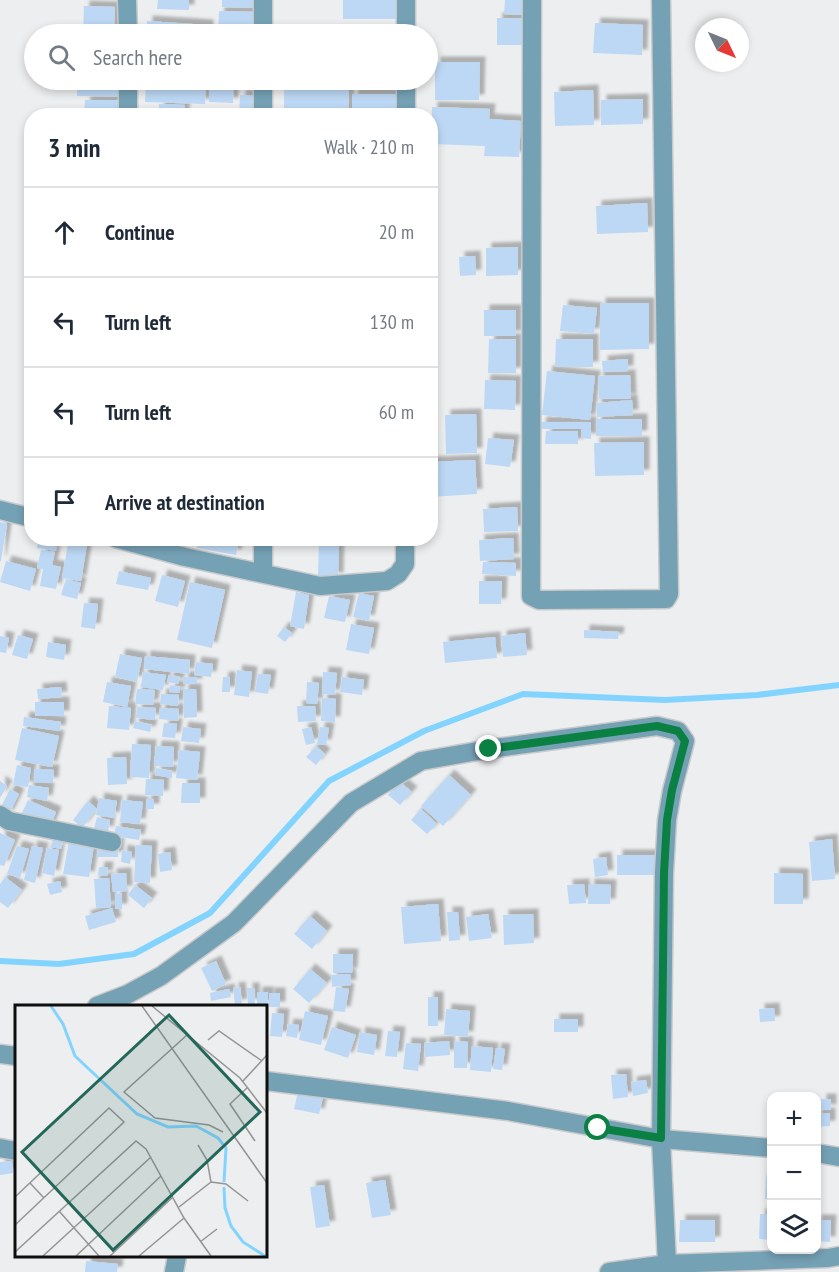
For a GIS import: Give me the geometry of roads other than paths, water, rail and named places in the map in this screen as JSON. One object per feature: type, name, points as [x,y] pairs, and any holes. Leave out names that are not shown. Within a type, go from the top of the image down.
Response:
[{"type":"street","points":[[128,0],[128,24]]},
{"type":"street","points":[[263,0],[263,24]]},
{"type":"street","points":[[406,0],[406,24]]},
{"type":"street","points":[[532,0],[531,596],[539,600],[550,600],[666,599],[669,594],[661,0]]},
{"type":"street","points":[[128,90],[128,108]]},
{"type":"street","points":[[263,90],[263,108]]},
{"type":"street","points":[[406,90],[406,108]]},
{"type":"street","points":[[0,510],[24,516]]},
{"type":"street","points":[[147,546],[185,557],[320,586],[387,581],[398,574],[405,564],[405,546]]},
{"type":"street","points":[[263,546],[263,573]]},
{"type":"street","points":[[100,1005],[128,994],[161,976],[234,923],[351,803],[421,761],[489,749],[657,726],[678,731],[685,741],[669,810],[664,873],[661,1138],[667,1264]]},
{"type":"street","points":[[0,815],[9,821],[112,842]]},
{"type":"street","points":[[0,1054],[15,1056]]},
{"type":"street","points":[[267,1081],[508,1111],[661,1138],[767,1148]]},
{"type":"street","points":[[0,1148],[15,1151]]},
{"type":"street","points":[[821,1155],[839,1157]]},
{"type":"street","points":[[609,1272],[667,1264],[839,1256]]},
{"type":"street","points":[[174,1272],[177,1257]]},
{"type":"waterway","points":[[0,961],[59,964],[134,954],[210,913],[329,781],[424,731],[523,694],[665,700],[757,695],[839,685]]}]
